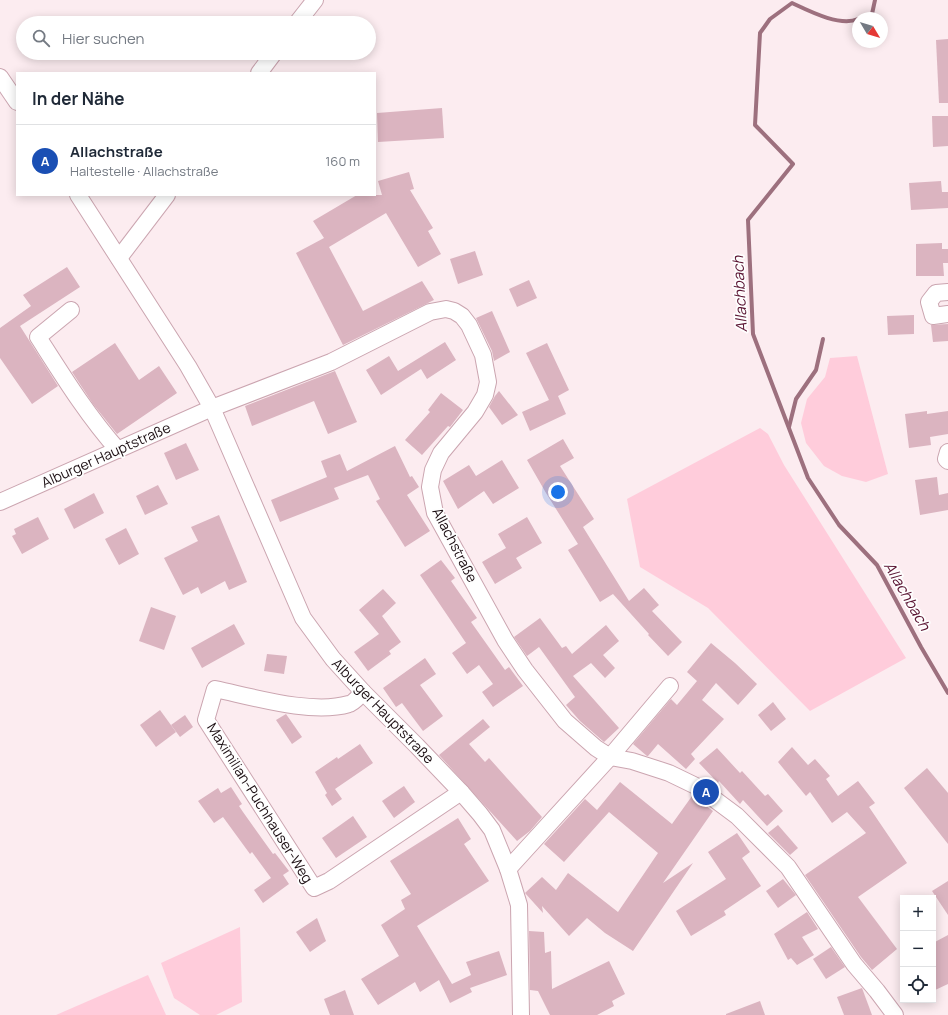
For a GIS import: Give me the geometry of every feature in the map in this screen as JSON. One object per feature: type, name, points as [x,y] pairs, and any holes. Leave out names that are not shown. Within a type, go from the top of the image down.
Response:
[{"type":"street","points":[[302,16],[314,0]]},
{"type":"street","points":[[260,72],[269,60]]},
{"type":"street","points":[[0,76],[16,100]]},
{"type":"street","name":"Alburger Hauptstraße","points":[[79,196],[188,366],[212,408],[303,618],[333,659],[363,692],[461,792],[492,830],[508,869],[519,905],[521,1015]]},
{"type":"street","points":[[119,258],[166,196]]},
{"type":"street","points":[[948,292],[936,293],[929,302],[933,316],[948,314]]},
{"type":"street","points":[[71,310],[38,337],[69,387],[118,450]]},
{"type":"street","name":"Allachstraße","points":[[212,408],[331,362],[430,312],[450,310],[462,316],[469,325],[483,355],[488,382],[485,395],[475,412],[441,453],[432,470],[430,487],[435,513],[505,640],[525,670],[565,721],[596,748],[610,757],[632,761],[669,773],[698,787],[737,816],[788,867],[854,964],[895,1015]]},
{"type":"street","name":"Alburger Hauptstraße","points":[[0,502],[212,408]]},
{"type":"street","points":[[948,452],[946,459],[948,461]]},
{"type":"street","points":[[508,869],[610,757],[670,686]]},
{"type":"street","name":"Maximilian-Puchhauser-Weg","points":[[363,692],[351,704],[324,708],[279,703],[215,689],[206,720],[314,888],[329,881],[461,792]]},
{"type":"shaded area","points":[[857,356],[888,474],[866,482],[842,476],[824,466],[806,443],[801,423],[807,399],[825,377],[830,358]]},
{"type":"shaded area","points":[[760,428],[768,434],[784,465],[906,658],[810,711],[708,608],[640,567],[627,499]]},
{"type":"shaded area","points":[[240,927],[242,1002],[216,1015],[200,1015],[174,998],[161,963]]},
{"type":"shaded area","points":[[148,975],[166,1015],[56,1015]]},
{"type":"building","points":[[948,39],[948,103],[939,103],[936,40]]},
{"type":"building","points":[[442,108],[444,138],[378,142],[377,113]]},
{"type":"building","points":[[932,116],[948,116],[948,146],[933,147]]},
{"type":"building","points":[[409,172],[414,189],[410,190],[433,228],[428,231],[441,254],[418,267],[386,213],[329,247],[363,311],[422,281],[434,300],[343,345],[296,253],[324,238],[313,221],[355,196],[382,195],[378,181]]},
{"type":"building","points":[[941,181],[942,192],[948,192],[948,208],[911,210],[909,183]]},
{"type":"building","points":[[942,243],[942,249],[948,249],[948,263],[943,263],[944,276],[916,276],[916,244]]},
{"type":"building","points":[[475,251],[483,275],[458,284],[450,259]]},
{"type":"building","points":[[67,267],[80,287],[20,326],[58,386],[32,404],[0,358],[0,328],[31,306],[23,295]]},
{"type":"building","points":[[529,280],[537,298],[517,307],[509,289]]},
{"type":"building","points":[[492,311],[510,352],[494,361],[492,351],[476,318]]},
{"type":"building","points":[[914,315],[914,334],[888,335],[887,316]]},
{"type":"building","points":[[948,324],[948,341],[933,342],[931,325]]},
{"type":"building","points":[[445,342],[456,360],[427,379],[421,369],[381,395],[366,370],[389,356],[398,371]]},
{"type":"building","points":[[115,343],[139,380],[159,366],[177,393],[117,434],[93,404],[72,372]]},
{"type":"building","points":[[547,343],[569,390],[558,396],[566,414],[530,431],[522,412],[549,400],[526,353]]},
{"type":"building","points":[[335,371],[357,422],[328,434],[314,401],[252,426],[245,406]]},
{"type":"building","points":[[499,391],[518,415],[502,425],[489,407]]},
{"type":"building","points":[[441,393],[463,410],[450,427],[448,426],[422,455],[405,440],[430,412],[428,410]]},
{"type":"building","points":[[927,411],[927,414],[948,411],[948,434],[930,437],[931,445],[909,448],[905,414]]},
{"type":"building","points":[[563,439],[574,458],[560,466],[594,519],[583,527],[629,601],[644,588],[659,605],[652,611],[682,642],[668,656],[613,594],[600,602],[568,550],[578,544],[527,460]]},
{"type":"building","points":[[186,443],[199,470],[176,480],[164,453]]},
{"type":"building","points":[[395,446],[410,477],[412,476],[419,487],[407,495],[430,531],[405,547],[376,501],[380,499],[368,475],[334,488],[339,499],[280,522],[271,500],[327,477],[321,461],[340,454],[347,471]]},
{"type":"building","points":[[502,460],[519,488],[493,504],[484,491],[458,509],[443,481],[469,465],[476,476]]},
{"type":"building","points":[[937,477],[939,495],[948,493],[948,510],[920,515],[915,480]]},
{"type":"building","points":[[158,485],[168,504],[145,515],[136,496]]},
{"type":"building","points":[[94,493],[104,513],[74,529],[64,509]]},
{"type":"building","points":[[219,515],[247,582],[229,590],[225,581],[201,594],[198,587],[183,595],[164,558],[198,541],[191,527]]},
{"type":"building","points":[[38,517],[49,539],[22,554],[12,536],[16,534],[14,529]]},
{"type":"building","points":[[527,517],[542,543],[516,558],[522,568],[495,584],[482,562],[506,548],[498,534]]},
{"type":"building","points":[[126,528],[139,554],[119,565],[105,539]]},
{"type":"building","points":[[441,560],[455,578],[451,581],[477,618],[471,622],[505,670],[509,667],[523,686],[493,707],[482,692],[493,684],[479,665],[467,674],[452,653],[466,643],[420,575]]},
{"type":"building","points":[[383,589],[396,603],[382,616],[401,642],[389,651],[391,654],[368,671],[354,652],[379,634],[359,610]]},
{"type":"building","points":[[151,607],[176,616],[164,650],[139,641]]},
{"type":"building","points":[[540,618],[562,648],[566,646],[572,654],[606,625],[619,641],[603,655],[615,668],[605,678],[591,663],[573,676],[619,728],[604,742],[580,721],[566,705],[575,697],[539,647],[527,656],[514,637]]},
{"type":"building","points":[[234,624],[245,644],[202,668],[191,648]]},
{"type":"building","points":[[711,643],[757,684],[738,705],[716,683],[702,700],[724,719],[691,754],[695,759],[686,769],[658,744],[647,756],[633,744],[671,699],[677,705],[697,681],[687,672]]},
{"type":"building","points":[[267,654],[287,656],[284,674],[264,671]]},
{"type":"building","points":[[425,658],[436,674],[420,685],[443,716],[423,731],[402,703],[396,707],[383,688]]},
{"type":"building","points":[[773,702],[786,719],[771,731],[758,715]]},
{"type":"building","points":[[160,710],[176,732],[156,747],[140,725]]},
{"type":"building","points":[[286,714],[302,737],[292,744],[276,720]]},
{"type":"building","points":[[185,715],[193,727],[180,737],[171,725]]},
{"type":"building","points":[[483,719],[490,727],[469,744],[485,762],[489,758],[542,817],[530,831],[517,841],[439,755]]},
{"type":"building","points":[[360,744],[373,763],[335,789],[342,799],[332,806],[325,795],[327,793],[315,772]]},
{"type":"building","points":[[792,747],[808,765],[815,759],[830,776],[826,779],[838,796],[858,781],[875,803],[869,807],[907,863],[858,897],[897,949],[872,970],[861,957],[805,875],[866,833],[847,812],[832,823],[810,792],[806,796],[778,762]]},
{"type":"building","points":[[717,748],[740,773],[742,771],[765,796],[768,794],[783,811],[767,826],[743,800],[740,804],[719,781],[718,783],[699,763]]},
{"type":"building","points":[[927,768],[948,793],[948,844],[904,788]]},
{"type":"building","points":[[620,782],[672,824],[692,796],[713,811],[663,883],[693,863],[633,951],[605,933],[587,918],[569,936],[542,906],[543,913],[525,893],[542,877],[556,890],[568,873],[618,912],[658,853],[609,812],[564,862],[544,844],[585,799],[597,810]]},
{"type":"building","points":[[404,786],[415,802],[394,818],[382,801]]},
{"type":"building","points":[[231,787],[242,804],[239,806],[243,812],[273,854],[275,853],[289,871],[283,875],[289,884],[263,903],[254,890],[271,878],[252,852],[250,854],[223,817],[214,823],[198,801],[218,788],[221,793]]},
{"type":"building","points":[[353,816],[367,837],[336,858],[322,838]]},
{"type":"building","points":[[458,818],[471,839],[464,844],[489,881],[417,926],[452,984],[471,975],[466,962],[499,951],[507,975],[470,988],[472,992],[450,1003],[439,980],[420,992],[415,982],[378,1005],[361,979],[399,956],[381,925],[405,909],[401,900],[411,894],[390,861]]},
{"type":"building","points":[[778,825],[798,848],[790,855],[768,833]]},
{"type":"building","points":[[737,833],[750,852],[742,858],[761,886],[724,911],[726,915],[691,936],[676,911],[726,879],[708,852]]},
{"type":"building","points":[[783,879],[796,895],[778,908],[766,891]]},
{"type":"building","points":[[948,881],[948,915],[936,895],[932,891]]},
{"type":"building","points":[[807,912],[818,929],[802,937],[814,955],[797,965],[791,958],[788,960],[774,934]]},
{"type":"building","points":[[317,918],[326,941],[310,952],[296,932]]},
{"type":"building","points":[[529,931],[544,932],[545,953],[551,951],[552,989],[609,961],[625,994],[612,1001],[614,1006],[597,1015],[550,1015],[538,991],[530,990]]},
{"type":"building","points":[[948,935],[948,984],[936,990],[936,967],[936,941]]},
{"type":"building","points":[[831,947],[845,967],[826,979],[813,959]]},
{"type":"building","points":[[862,988],[872,1015],[844,1015],[837,997]]},
{"type":"building","points":[[345,990],[354,1015],[330,1015],[324,999]]},
{"type":"building","points":[[760,1001],[765,1015],[726,1015],[726,1014]]},
{"type":"waterway","name":"Allachbach","points":[[872,12],[875,0]]},
{"type":"waterway","name":"Allachbach","points":[[852,21],[834,20],[792,3],[770,19],[760,33],[755,125],[793,164],[748,220],[753,334],[808,478],[839,525],[877,565],[921,647],[948,693]]},
{"type":"waterway","points":[[789,427],[796,399],[816,370],[823,339]]},
{"type":"place","name":"Allachstraße","points":[[706,792]]}]
